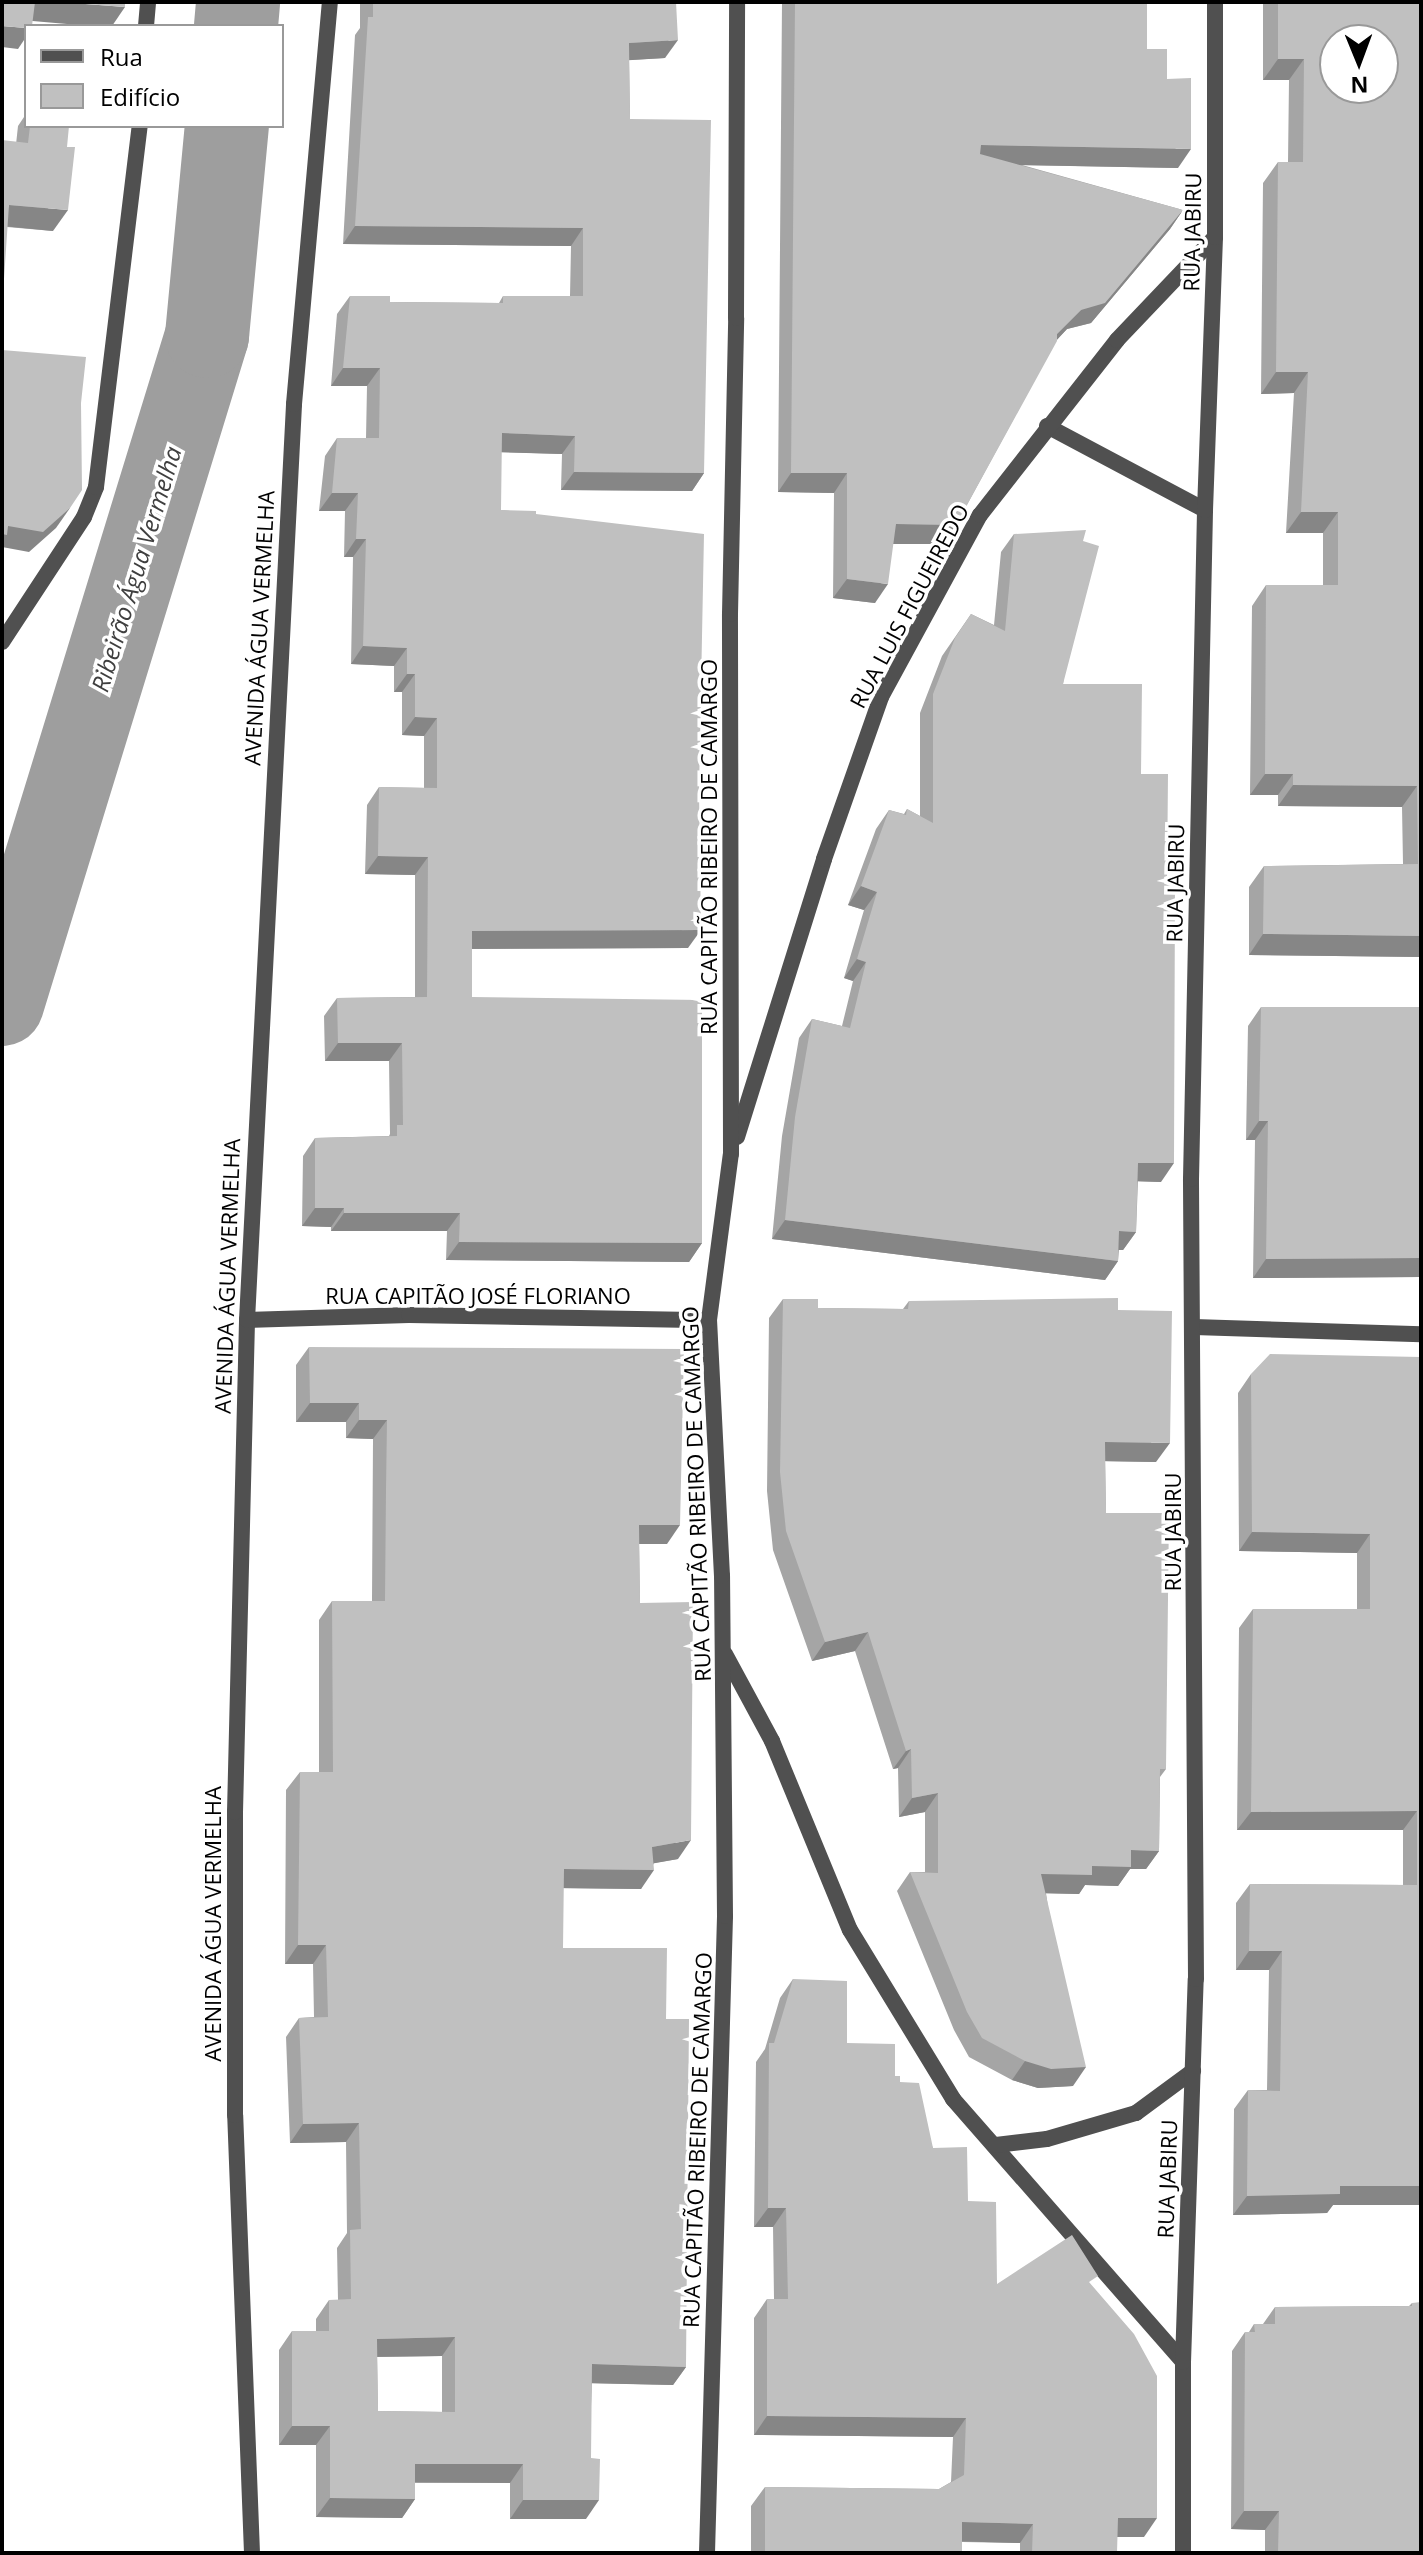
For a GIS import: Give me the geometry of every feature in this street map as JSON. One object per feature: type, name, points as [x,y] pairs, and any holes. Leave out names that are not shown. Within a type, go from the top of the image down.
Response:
[{"type":"street","points":[[146,24],[148,2]]},
{"type":"street","name":"AVENIDA ÁGUA VERMELHA","points":[[252,2553],[235,2115],[235,1812],[247,1320],[293,420],[330,2]]},
{"type":"street","name":"RUA CAPITÃO RIBEIRO DE CAMARGO","points":[[707,2553],[725,1916],[723,1649],[709,1320],[731,1154],[730,614],[736,318],[737,2]]},
{"type":"street","name":"RUA JABIRU","points":[[1183,2553],[1183,2362],[1193,2071],[1194,1327],[1191,1179],[1205,510],[1215,237],[1215,2]]},
{"type":"street","points":[[2,642],[9,616],[84,517],[96,487],[140,128]]},
{"type":"street","name":"RUA LUIS FIGUEIREDO","points":[[731,1154],[824,859],[881,697],[980,515],[1117,340],[1215,237]]},
{"type":"street","points":[[1047,426],[1205,510]]},
{"type":"street","name":"RUA CAPITÃO JOSÉ FLORIANO","points":[[247,1320],[409,1315],[709,1320]]},
{"type":"street","points":[[1194,1327],[1421,1334]]},
{"type":"street","points":[[723,1649],[772,1741],[850,1930],[953,2099],[1183,2362]]},
{"type":"street","points":[[996,2145],[1047,2139],[1136,2113],[1193,2071]]},
{"type":"building","points":[[2,2],[35,2],[32,24],[24,24],[24,28],[2,26]]},
{"type":"building","points":[[59,2],[125,2],[125,7]]},
{"type":"building","points":[[373,2],[676,2],[678,40],[629,43],[630,119],[711,120],[704,473],[574,472],[575,436],[502,433],[501,510],[536,511],[536,514],[704,534],[699,791],[701,930],[472,931],[472,997],[702,1000],[702,1243],[459,1242],[460,1213],[344,1213],[344,1208],[315,1208],[315,1138],[397,1136],[397,1125],[403,1125],[402,1043],[338,1043],[337,998],[427,997],[428,857],[378,856],[379,787],[437,788],[437,718],[415,717],[415,674],[407,674],[407,648],[363,646],[366,539],[356,539],[358,493],[332,493],[337,438],[379,438],[380,368],[343,368],[350,296],[390,296],[390,302],[503,303],[503,296],[583,296],[583,228],[355,226],[368,17],[373,17]]},
{"type":"building","points":[[795,2],[1147,2],[1147,49],[1167,49],[1167,79],[1191,78],[1191,149],[981,145],[980,154],[1183,210],[1105,303],[1081,310],[1057,334],[1057,341],[956,525],[896,524],[888,584],[847,579],[847,473],[791,473]]},
{"type":"building","points":[[1278,2],[1421,2],[1421,936],[1263,934],[1264,866],[1418,864],[1417,786],[1293,785],[1293,774],[1265,774],[1266,585],[1338,585],[1338,512],[1301,512],[1308,372],[1276,372],[1278,162],[1303,162],[1304,59],[1278,59]]},
{"type":"building","points":[[30,128],[69,128],[67,147],[75,147],[68,210],[9,205],[2,279],[2,140],[28,143]]},
{"type":"building","points":[[2,350],[86,357],[81,403],[82,490],[70,508],[43,532],[8,526],[7,535],[2,534]]},
{"type":"building","points":[[1086,530],[1083,541],[1099,546],[1063,684],[1142,684],[1141,774],[1168,774],[1167,884],[1175,884],[1174,1163],[1138,1163],[1136,1232],[1119,1231],[1118,1261],[785,1220],[795,1117],[812,1019],[850,1028],[866,962],[857,959],[877,892],[861,886],[889,810],[906,815],[907,809],[933,823],[933,694],[955,638],[971,614],[1005,631],[1014,534]]},
{"type":"building","points":[[1261,1007],[1421,1007],[1421,1258],[1266,1259],[1268,1121],[1259,1121]]},
{"type":"building","points":[[1118,1298],[1118,1310],[1172,1311],[1170,1443],[1105,1442],[1106,1513],[1169,1513],[1166,1769],[1160,1769],[1159,1851],[1131,1850],[1131,1867],[1092,1866],[1092,1875],[1041,1874],[1086,2067],[1051,2069],[1025,2061],[982,2038],[967,2012],[910,1872],[938,1873],[938,1793],[912,1798],[911,1749],[906,1751],[868,1632],[825,1642],[786,1531],[780,1472],[783,1299],[818,1299],[818,1308],[908,1309],[909,1301]]},
{"type":"building","points":[[309,1347],[684,1349],[680,1525],[639,1525],[640,1603],[693,1602],[691,1840],[652,1847],[654,1870],[564,1869],[563,1948],[667,1948],[666,2019],[689,2019],[686,2367],[592,2364],[591,2458],[600,2459],[599,2500],[523,2500],[523,2464],[415,2464],[415,2499],[330,2498],[330,2426],[292,2426],[292,2331],[329,2331],[329,2300],[351,2299],[350,2230],[361,2229],[359,2123],[303,2124],[299,2018],[328,2017],[326,1945],[298,1945],[300,1772],[333,1772],[332,1601],[385,1601],[387,1420],[359,1420],[359,1403],[310,1403]],"holes":[[[455,2337],[455,2412],[378,2411],[377,2339]]]},
{"type":"building","points":[[1270,1354],[1421,1357],[1421,2186],[1340,2186],[1340,2194],[1247,2196],[1248,2090],[1280,2091],[1282,1951],[1249,1951],[1250,1884],[1417,1885],[1417,1811],[1251,1812],[1253,1609],[1370,1609],[1370,1534],[1252,1532],[1251,1374]]},
{"type":"building","points":[[793,1979],[847,1981],[847,2043],[895,2044],[895,2076],[900,2076],[900,2082],[919,2083],[933,2148],[967,2147],[968,2201],[996,2202],[997,2284],[1072,2235],[1098,2276],[1089,2282],[1134,2334],[1157,2376],[1157,2518],[1118,2518],[1117,2553],[1032,2553],[1033,2524],[962,2522],[962,2553],[765,2553],[765,2487],[939,2489],[964,2475],[966,2418],[767,2416],[767,2299],[788,2299],[786,2208],[768,2208],[769,2043],[774,2043]]},
{"type":"building","points":[[1421,2302],[1421,2553],[1278,2553],[1279,2511],[1244,2511],[1245,2332],[1255,2332],[1254,2324],[1275,2324],[1275,2307],[1412,2306],[1412,2303]]},
{"type":"waterway","name":"Ribeirão Água Vermelha","points":[[236,24],[238,2]]},
{"type":"waterway","name":"Ribeirão Água Vermelha","points":[[2,1004],[207,336],[227,128]]}]
